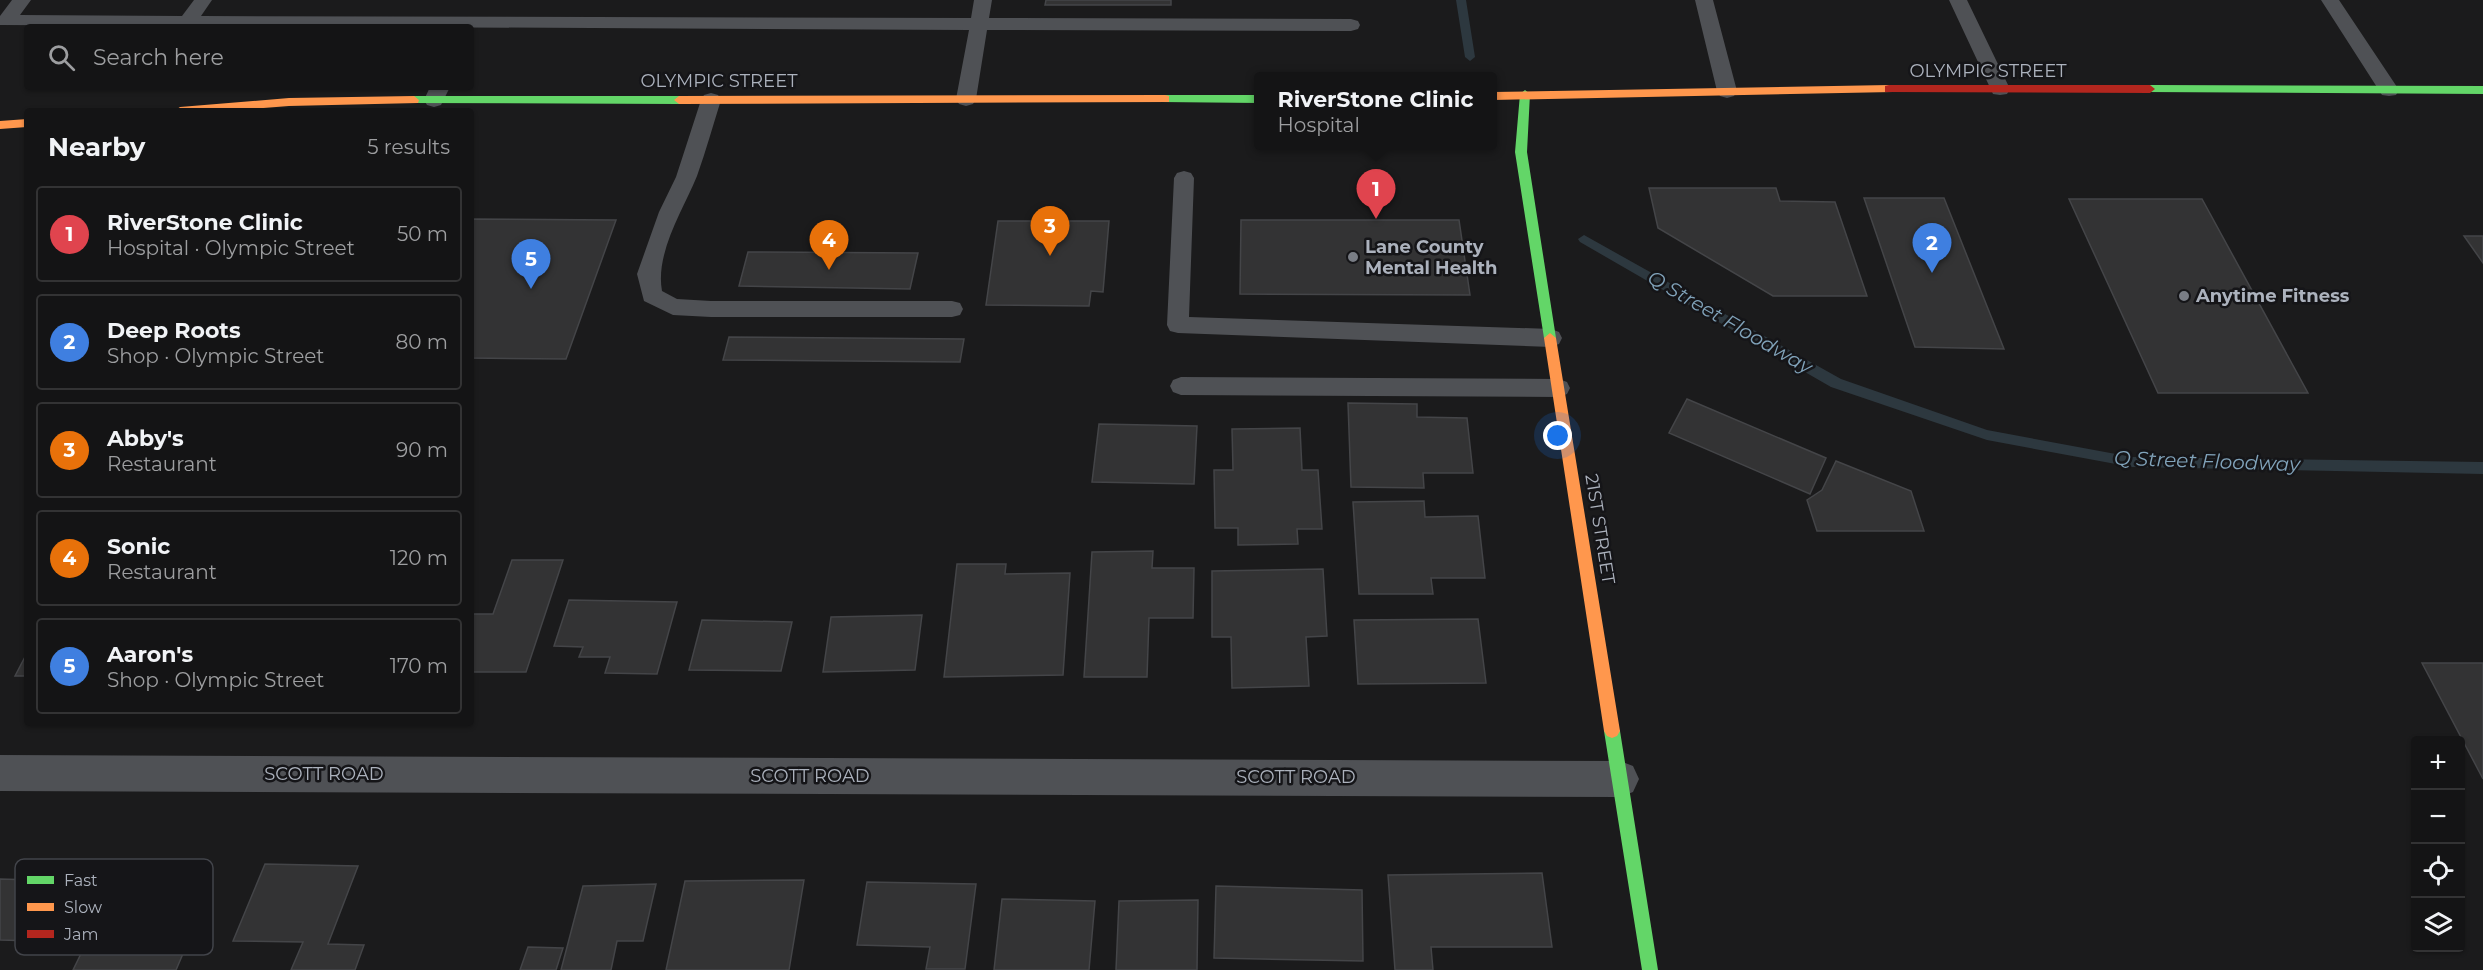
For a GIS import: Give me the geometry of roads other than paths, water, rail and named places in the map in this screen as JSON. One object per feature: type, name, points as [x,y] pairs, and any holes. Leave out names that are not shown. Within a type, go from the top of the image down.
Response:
[{"type":"main road","name":"OLYMPIC STREET","points":[[1497,96],[2000,89],[2483,90]]},
{"type":"main road","name":"OLYMPIC STREET","points":[[216,108],[437,94],[711,100],[1254,99]]},
{"type":"main road","name":"21ST STREET","points":[[1525,94],[1521,152],[1650,970]]},
{"type":"main road","points":[[0,125],[24,123]]},
{"type":"street","name":"SCOTT ROAD","points":[[0,773],[1620,779]]},
{"type":"lane","points":[[22,0],[6,21],[474,19],[1351,25]]},
{"type":"lane","points":[[188,21],[203,0]]},
{"type":"lane","points":[[966,99],[983,0]]},
{"type":"lane","points":[[1704,0],[1727,91]]},
{"type":"lane","points":[[1958,0],[2000,89]]},
{"type":"lane","points":[[2330,0],[2389,90]]},
{"type":"lane","points":[[711,100],[686,177],[672,206],[648,274],[652,295],[673,307],[711,309],[952,309]]},
{"type":"lane","points":[[1184,178],[1178,326],[1551,338]]},
{"type":"lane","points":[[1181,386],[1559,388]]},
{"type":"waterway","name":"Q Street Floodway","points":[[1461,0],[1470,57]]},
{"type":"waterway","name":"Q Street Floodway","points":[[1584,239],[1836,383],[1987,435],[2132,462],[2483,468]]},
{"type":"place","name":"RiverStone Clinic","points":[[1376,219]]},
{"type":"place","name":"Abby's","points":[[1050,256]]},
{"type":"place","name":"Lane County Mental Health","points":[[1353,257]]},
{"type":"place","name":"Sonic","points":[[829,270]]},
{"type":"place","name":"Deep Roots","points":[[1932,273]]},
{"type":"place","name":"Aaron's","points":[[531,289]]},
{"type":"place","name":"Anytime Fitness","points":[[2184,296]]}]
